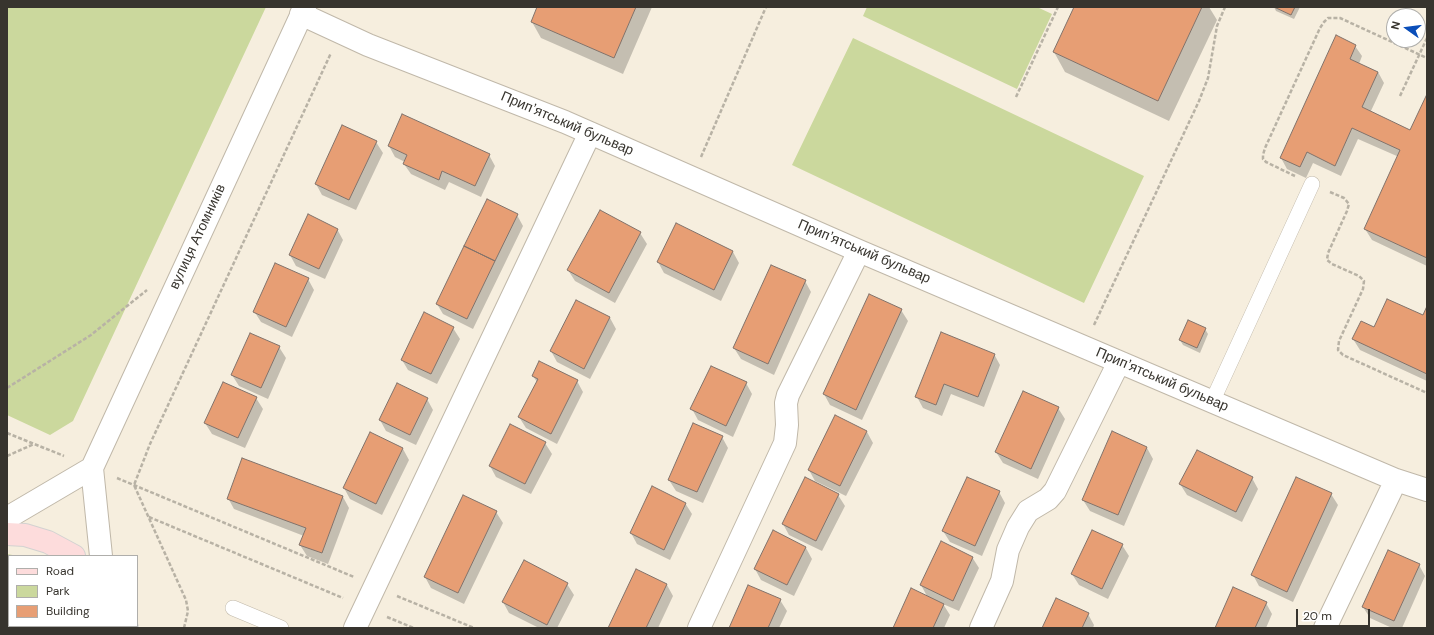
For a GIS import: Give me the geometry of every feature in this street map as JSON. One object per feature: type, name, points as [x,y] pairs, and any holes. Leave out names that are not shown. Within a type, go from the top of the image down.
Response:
[{"type":"main road","points":[[7,534],[25,535],[48,542],[72,555]]},
{"type":"street","name":"Припʼятський бульвар","points":[[303,11],[341,33],[590,133],[859,251],[1212,402],[1396,480],[1427,490]]},
{"type":"street","name":"вулиця Атомників","points":[[92,468],[303,11]]},
{"type":"street","points":[[355,628],[590,133]]},
{"type":"street","points":[[699,628],[785,443],[787,430],[786,403],[788,394],[859,251]]},
{"type":"street","points":[[981,628],[1002,580],[1008,550],[1018,527],[1028,511],[1048,499],[1055,491],[1119,362]]},
{"type":"street","points":[[7,518],[92,468],[101,555]]},
{"type":"street","points":[[1325,628],[1396,480]]},
{"type":"lane","points":[[1212,402],[1312,184]]},
{"type":"lane","points":[[233,608],[281,628]]},
{"type":"path","points":[[692,178],[766,7]]},
{"type":"path","points":[[1016,97],[1058,7]]},
{"type":"path","points":[[1084,347],[1199,101],[1208,78],[1218,26],[1225,7]]},
{"type":"path","points":[[1427,58],[1340,18],[1328,18],[1320,28],[1263,154],[1266,162],[1344,198],[1349,204],[1328,253],[1327,260],[1332,264],[1359,276],[1364,281],[1363,288],[1339,341],[1338,350],[1343,355],[1427,394]]},
{"type":"path","points":[[184,628],[188,611],[186,600],[134,485],[150,444],[341,33]]},
{"type":"path","points":[[1400,96],[1427,38]]},
{"type":"path","points":[[7,388],[91,335],[153,285]]},
{"type":"path","points":[[7,433],[60,455]]},
{"type":"path","points":[[7,456],[34,444]]},
{"type":"path","points":[[134,485],[474,628]]},
{"type":"path","points":[[148,517],[414,628]]},
{"type":"green space","points":[[7,7],[266,7],[73,421],[50,435],[7,415]]},
{"type":"green space","points":[[867,7],[1037,7],[1052,14],[1017,89],[863,16]]},
{"type":"green space","points":[[853,38],[1144,176],[1084,303],[792,165]]},
{"type":"green space","points":[[7,554],[12,555],[8,555],[8,627],[95,628],[7,628]]},
{"type":"building","points":[[537,7],[636,7],[614,58],[531,22]]},
{"type":"building","points":[[1074,7],[1202,7],[1158,101],[1053,52]]},
{"type":"building","points":[[1274,7],[1295,7],[1291,15]]},
{"type":"building","points":[[1336,35],[1356,45],[1350,59],[1378,72],[1362,107],[1410,130],[1427,94],[1427,258],[1364,229],[1400,150],[1352,128],[1335,166],[1307,152],[1300,167],[1280,158]]},
{"type":"building","points":[[402,114],[490,154],[475,186],[442,171],[439,180],[403,164],[407,155],[388,146]]},
{"type":"building","points":[[342,125],[377,141],[349,200],[315,184]]},
{"type":"building","points":[[487,199],[518,214],[495,261],[464,246]]},
{"type":"building","points":[[600,210],[641,232],[609,293],[567,270]]},
{"type":"building","points":[[308,214],[338,229],[319,269],[289,255]]},
{"type":"building","points":[[676,223],[733,251],[714,290],[657,262]]},
{"type":"building","points":[[464,246],[495,261],[467,319],[436,304]]},
{"type":"building","points":[[275,263],[309,278],[286,327],[253,312]]},
{"type":"building","points":[[771,265],[806,280],[768,364],[733,348]]},
{"type":"building","points":[[869,294],[902,309],[856,410],[823,394]]},
{"type":"building","points":[[1387,299],[1423,315],[1427,306],[1427,374],[1352,339],[1361,321],[1374,327]]},
{"type":"building","points":[[576,300],[610,317],[584,369],[550,351]]},
{"type":"building","points":[[424,312],[454,327],[431,374],[401,360]]},
{"type":"building","points":[[1188,320],[1206,328],[1197,348],[1179,340]]},
{"type":"building","points":[[941,332],[995,354],[978,397],[944,384],[936,405],[915,397]]},
{"type":"building","points":[[250,333],[280,346],[261,388],[231,375]]},
{"type":"building","points":[[539,361],[578,380],[551,434],[518,417],[538,379],[532,376]]},
{"type":"building","points":[[711,366],[747,382],[726,426],[690,409]]},
{"type":"building","points":[[223,382],[257,397],[238,438],[204,423]]},
{"type":"building","points":[[397,383],[428,398],[410,435],[379,420]]},
{"type":"building","points":[[1023,391],[1059,407],[1031,469],[995,452]]},
{"type":"building","points":[[835,415],[867,431],[840,486],[808,470]]},
{"type":"building","points":[[693,423],[723,436],[697,492],[668,480]]},
{"type":"building","points":[[510,424],[546,442],[525,484],[489,466]]},
{"type":"building","points":[[1112,431],[1147,447],[1118,515],[1082,500]]},
{"type":"building","points":[[370,432],[403,448],[376,504],[343,488]]},
{"type":"building","points":[[1197,450],[1253,477],[1236,512],[1179,484]]},
{"type":"building","points":[[242,458],[343,496],[322,553],[299,545],[306,528],[227,499]]},
{"type":"building","points":[[805,477],[839,494],[816,541],[782,524]]},
{"type":"building","points":[[967,477],[1000,491],[975,546],[942,531]]},
{"type":"building","points":[[1296,477],[1332,493],[1287,592],[1251,575]]},
{"type":"building","points":[[652,486],[686,503],[664,550],[630,533]]},
{"type":"building","points":[[463,495],[497,511],[458,593],[424,577]]},
{"type":"building","points":[[773,530],[806,547],[787,585],[754,569]]},
{"type":"building","points":[[1092,530],[1123,544],[1102,589],[1071,574]]},
{"type":"building","points":[[941,541],[973,557],[953,601],[920,585]]},
{"type":"building","points":[[1388,550],[1420,564],[1394,621],[1362,607]]},
{"type":"building","points":[[524,560],[568,583],[547,625],[502,602]]},
{"type":"building","points":[[636,569],[667,584],[646,628],[608,628]]},
{"type":"building","points":[[748,585],[781,599],[768,628],[729,628]]},
{"type":"building","points":[[1233,587],[1267,602],[1255,628],[1215,628]]},
{"type":"building","points":[[911,588],[944,604],[933,628],[893,628]]},
{"type":"building","points":[[1056,598],[1089,613],[1082,628],[1042,628]]}]
